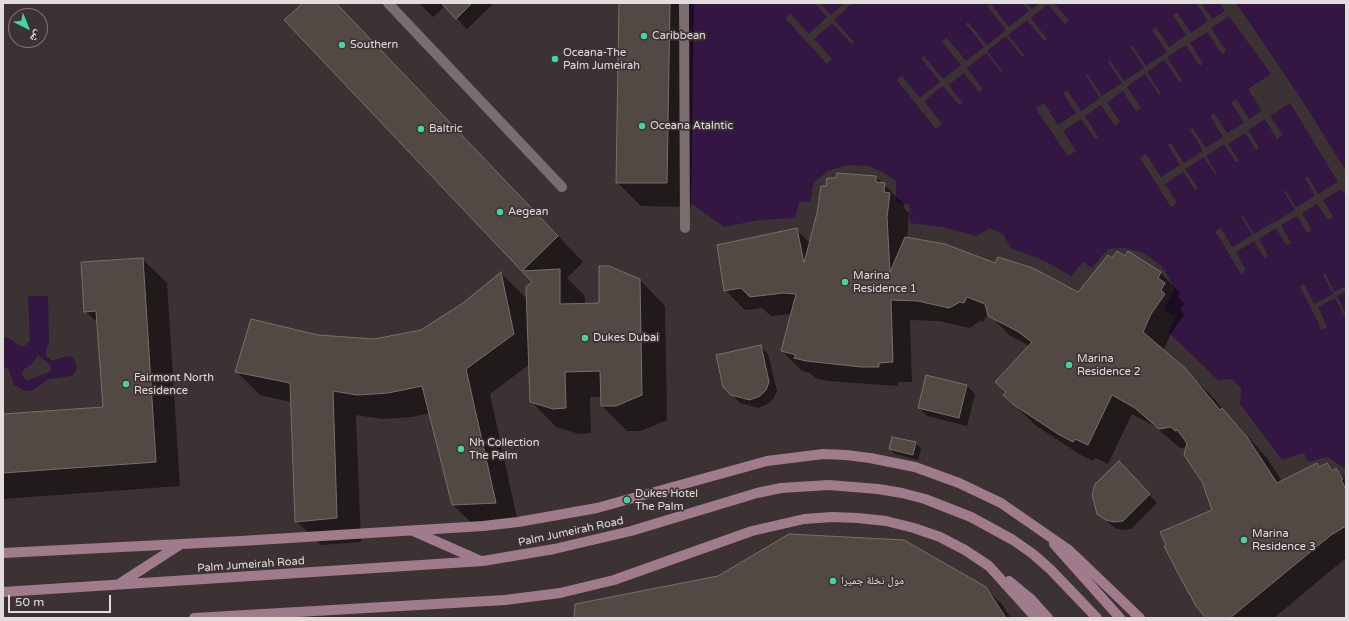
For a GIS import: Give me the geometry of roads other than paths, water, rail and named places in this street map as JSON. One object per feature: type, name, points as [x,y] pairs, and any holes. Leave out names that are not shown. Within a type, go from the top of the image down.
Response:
[{"type":"main road","points":[[3,553],[483,526],[566,514],[627,501],[720,473],[767,461],[823,454],[870,458],[937,474],[959,482],[1001,503],[1040,528],[1074,554],[1140,618]]},
{"type":"main road","name":"Palm Jumeirah Road","points":[[3,592],[483,561],[554,549],[624,533],[757,493],[805,486],[854,486],[884,490],[925,499],[971,517],[992,528],[1033,554],[1051,570],[1097,618]]},
{"type":"main road","points":[[194,618],[280,615],[505,600],[560,593],[614,580],[752,531],[804,520],[832,517],[886,521],[914,528],[940,537],[965,550],[989,566],[1031,599],[1048,618]]},
{"type":"main road","points":[[1040,528],[1120,618]]},
{"type":"main road","points":[[412,530],[483,561]]},
{"type":"main road","points":[[117,585],[181,544]]},
{"type":"main road","points":[[989,566],[1036,618]]},
{"type":"street","points":[[388,3],[562,187]]},
{"type":"street","points":[[684,3],[685,228]]},
{"type":"place","name":"Caribbean","points":[[644,36]]},
{"type":"place","name":"Southern","points":[[342,45]]},
{"type":"place","name":"Oceana-The Palm Jumeirah","points":[[555,59]]},
{"type":"place","name":"Oceana Atalntic","points":[[642,126]]},
{"type":"place","name":"Baltric","points":[[421,129]]},
{"type":"place","name":"Aegean","points":[[500,212]]},
{"type":"place","name":"Marina Residence 1","points":[[845,282]]},
{"type":"place","name":"Dukes Dubai","points":[[585,338]]},
{"type":"place","name":"Marina Residence 2","points":[[1069,365]]},
{"type":"place","name":"Fairmont North Residence","points":[[126,384]]},
{"type":"place","name":"Nh Collection The Palm","points":[[461,449]]},
{"type":"place","name":"Dukes Hotel The Palm","points":[[627,500]]},
{"type":"place","name":"Marina Residence 3","points":[[1244,540]]},
{"type":"place","name":"مول نخلة جميرا","points":[[833,581]]}]
